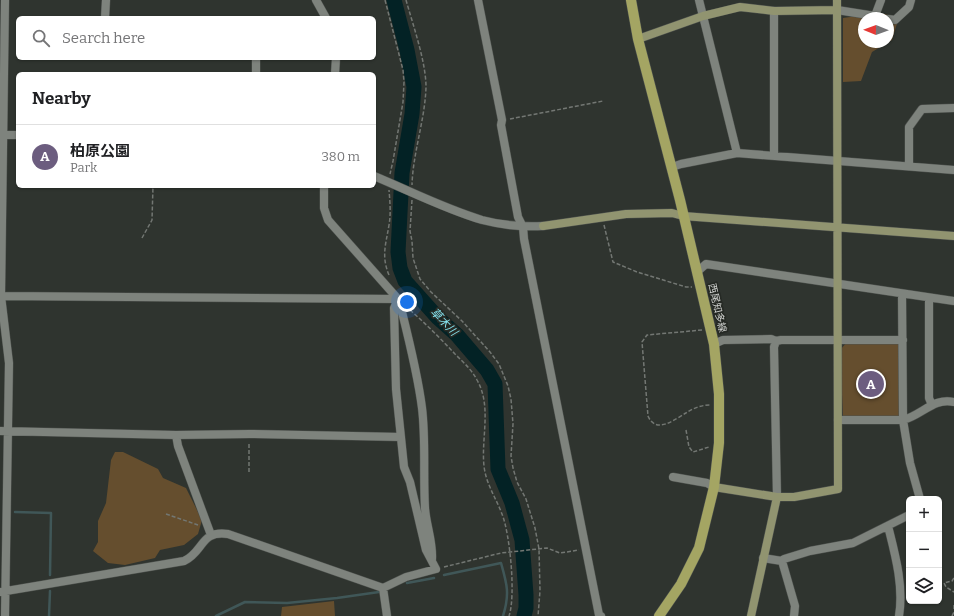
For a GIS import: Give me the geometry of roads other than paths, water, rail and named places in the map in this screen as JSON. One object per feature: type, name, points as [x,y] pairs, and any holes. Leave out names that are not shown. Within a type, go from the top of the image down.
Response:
[{"type":"main road","name":"西尾知多線","points":[[631,0],[638,38],[672,167],[714,344],[719,404],[718,447],[714,487],[699,548],[680,584],[659,616]]},
{"type":"street","points":[[5,616],[3,591],[4,431],[9,362],[0,296],[2,135],[6,0]]},
{"type":"street","points":[[105,16],[106,0]]},
{"type":"street","points":[[316,0],[325,16]]},
{"type":"street","points":[[479,0],[502,121],[501,125],[518,217],[523,227],[524,239],[585,549],[599,614],[601,616]]},
{"type":"street","points":[[699,0],[737,152]]},
{"type":"street","points":[[673,477],[707,484],[714,487],[776,497],[794,497],[838,489],[837,0]]},
{"type":"street","points":[[877,12],[880,0]]},
{"type":"street","points":[[894,20],[909,7],[911,0]]},
{"type":"street","points":[[638,38],[740,4],[774,11],[837,10],[858,13]]},
{"type":"street","points":[[774,11],[774,156]]},
{"type":"street","points":[[256,60],[256,72]]},
{"type":"street","points":[[334,72],[336,60]]},
{"type":"street","points":[[909,166],[909,127],[922,109],[954,108]]},
{"type":"street","points":[[2,135],[16,136]]},
{"type":"street","points":[[672,167],[737,152],[837,162],[954,170]]},
{"type":"street","points":[[376,177],[441,205],[483,220],[523,227],[543,226],[626,214],[672,213],[683,216],[954,236]]},
{"type":"street","points":[[324,188],[324,208],[328,220],[398,299],[409,340],[422,407],[425,507],[426,521],[432,549],[432,559]]},
{"type":"street","points":[[697,272],[706,264],[954,301]]},
{"type":"street","points":[[902,294],[903,420],[910,463],[919,496]]},
{"type":"street","points":[[0,296],[398,299]]},
{"type":"street","points":[[929,298],[929,398],[932,405]]},
{"type":"street","points":[[210,532],[228,534],[383,588],[402,578],[436,569],[426,550],[410,482],[404,467],[396,389],[394,335],[394,308],[398,299]]},
{"type":"street","points":[[714,344],[723,340],[903,340]]},
{"type":"street","points":[[752,616],[776,497],[774,348],[776,341]]},
{"type":"street","points":[[838,420],[903,420],[916,415],[938,402],[954,402]]},
{"type":"street","points":[[4,431],[176,435],[250,434],[401,438]]},
{"type":"street","points":[[176,435],[178,446],[210,532]]},
{"type":"street","points":[[763,558],[782,561],[784,559],[810,551],[853,543],[906,517]]},
{"type":"street","points":[[888,526],[900,586],[901,607],[899,616]]},
{"type":"street","points":[[3,591],[184,561],[192,556],[210,532]]},
{"type":"street","points":[[782,561],[795,606],[794,616]]},
{"type":"street","points":[[383,588],[387,616]]},
{"type":"street","points":[[795,606],[798,608],[802,616]]},
{"type":"waterway","name":"草木川","points":[[394,0],[407,50],[414,87],[412,114],[402,173],[398,252],[400,268],[405,281],[438,318],[457,335],[487,370],[495,384],[498,469],[512,503],[522,540],[526,595],[526,608],[524,616]]},
{"type":"waterway","points":[[15,512],[51,513],[50,575]]},
{"type":"waterway","points":[[444,575],[501,563],[507,589],[503,616]]},
{"type":"waterway","points":[[407,583],[434,578]]},
{"type":"waterway","points":[[49,616],[50,591]]},
{"type":"waterway","points":[[216,616],[245,602],[287,603],[379,592]]},
{"type":"place","name":"柏原公園","points":[[871,384]]}]
